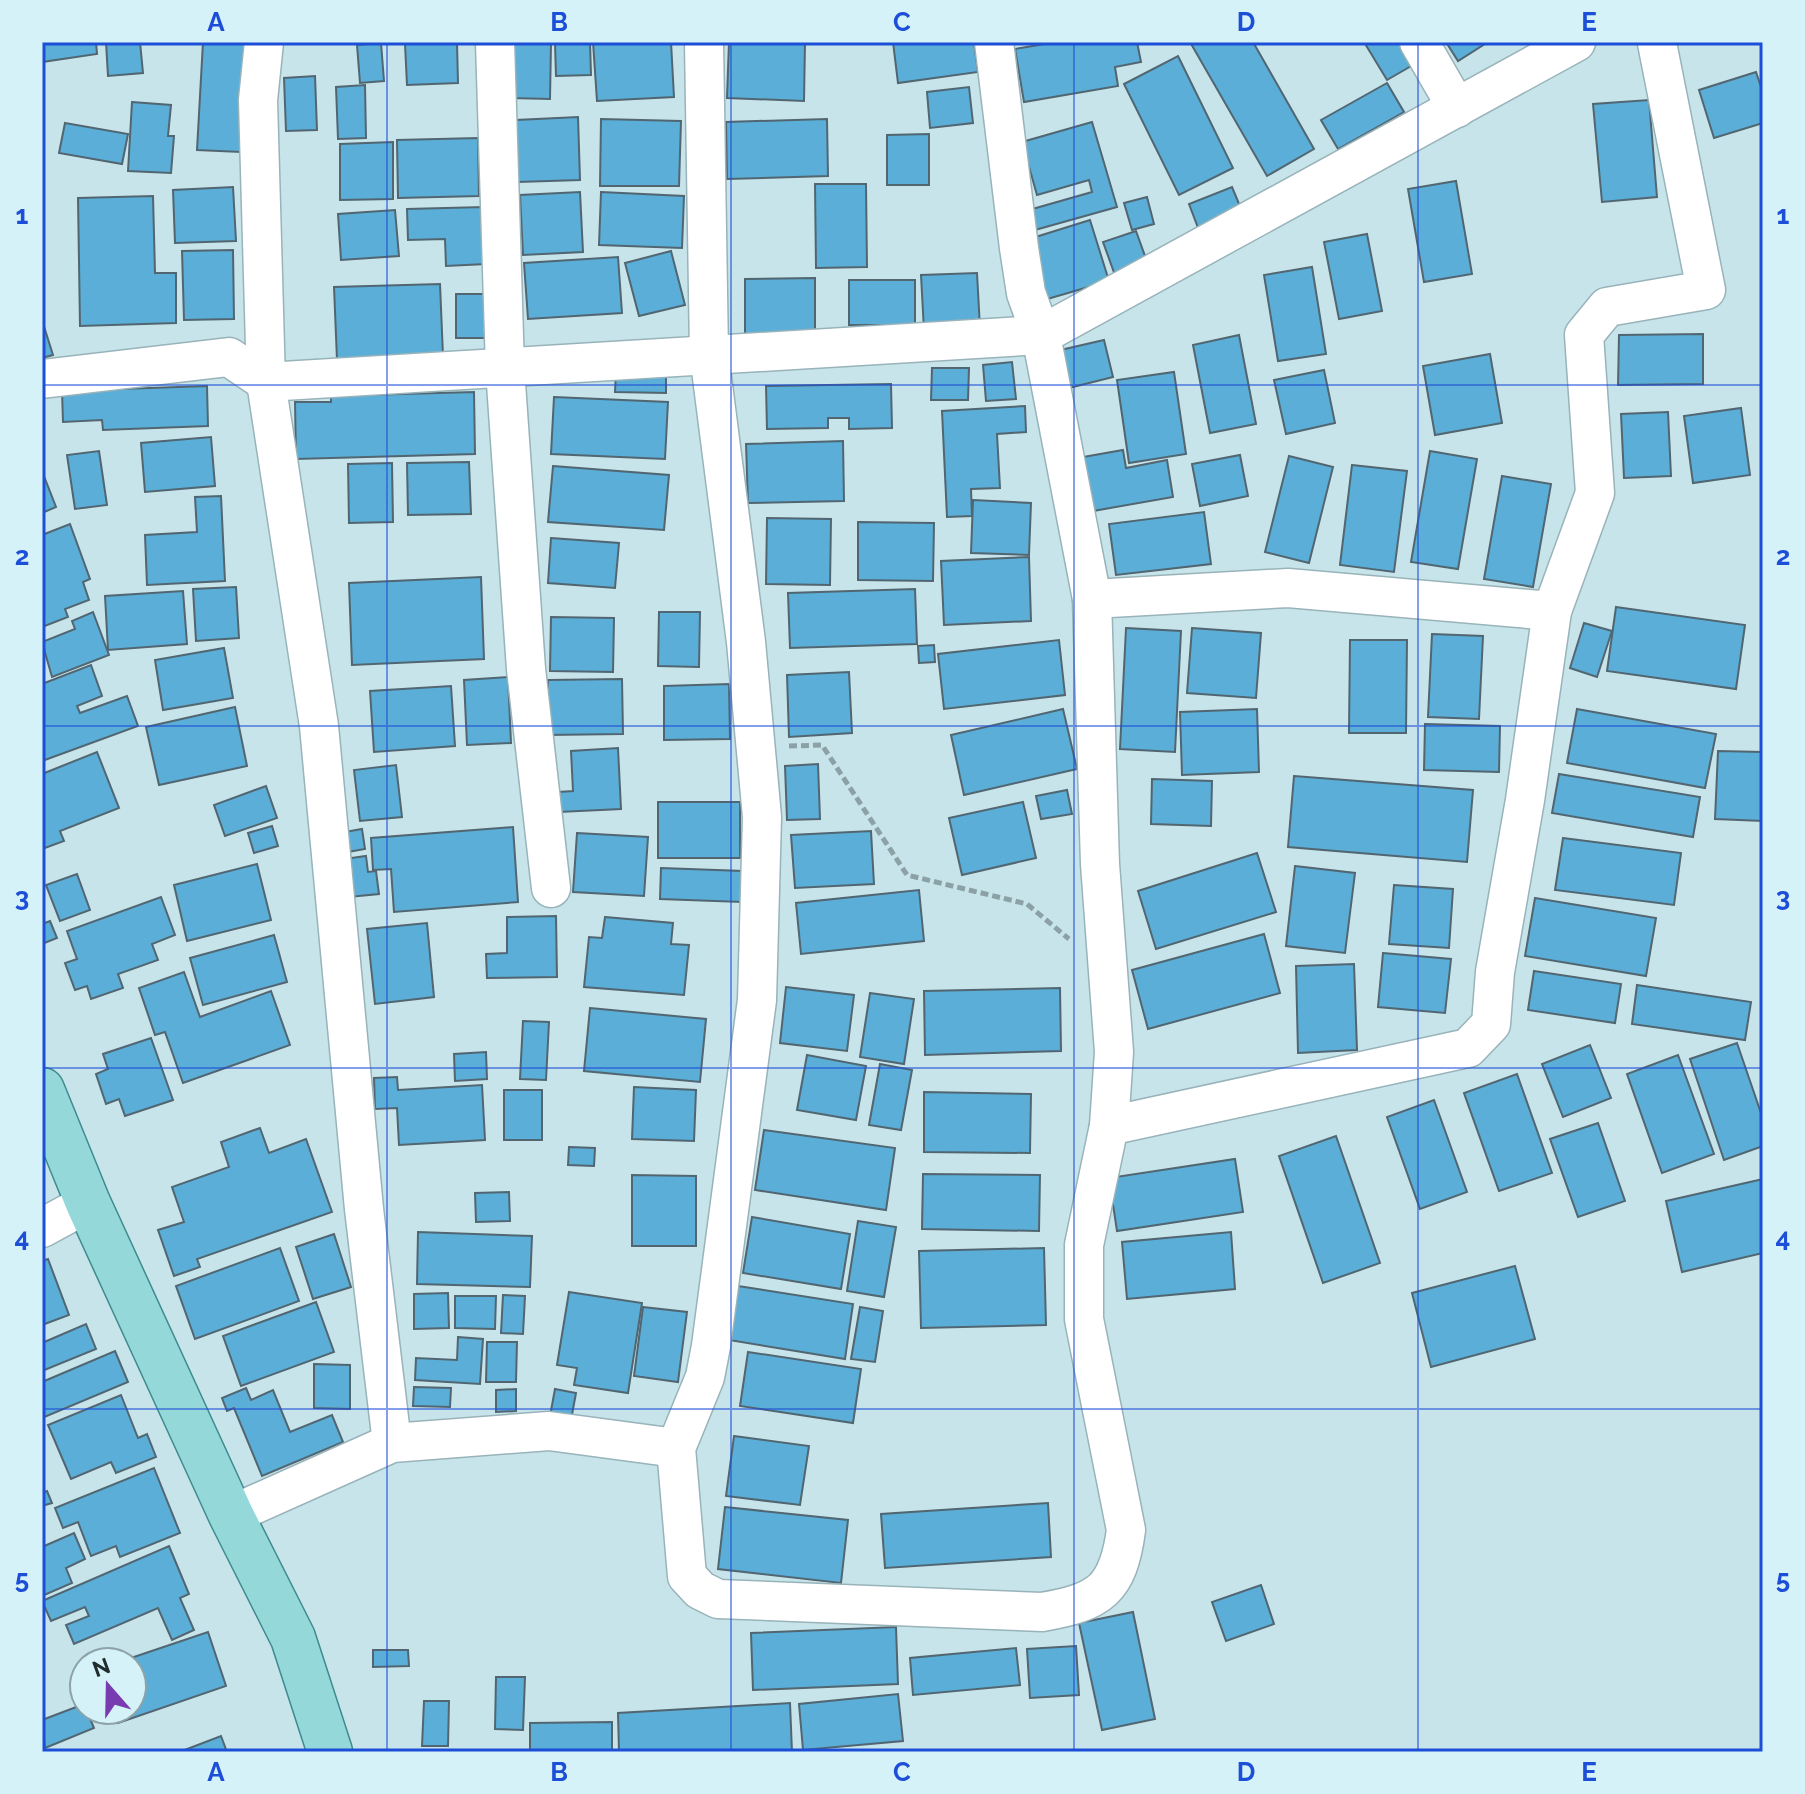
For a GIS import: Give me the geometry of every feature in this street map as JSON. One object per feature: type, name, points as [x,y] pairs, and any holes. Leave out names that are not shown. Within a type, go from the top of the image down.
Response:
[{"type":"main road","points":[[42,1090],[88,1203],[231,1515],[293,1638],[330,1752]]},
{"type":"street","points":[[264,42],[258,100],[266,382],[319,726],[364,1209],[392,1443]]},
{"type":"street","points":[[495,42],[505,369],[526,669],[551,888]]},
{"type":"street","points":[[704,42],[709,354],[762,817],[757,1000],[708,1362],[676,1448],[687,1576],[700,1590],[718,1599],[1042,1612],[1080,1605],[1108,1586],[1122,1562],[1126,1530],[1084,1319],[1084,1245],[1109,1126],[1114,1052],[1107,969],[1092,599],[1041,335],[1026,293],[994,42]]},
{"type":"street","points":[[1419,42],[1457,108]]},
{"type":"street","points":[[42,379],[229,357],[266,382],[1041,335],[1576,42]]},
{"type":"street","points":[[1109,1126],[1468,1048],[1491,1024],[1495,972],[1552,611],[1595,493],[1584,335],[1607,307],[1706,290],[1657,42]]},
{"type":"street","points":[[1092,599],[1288,588],[1552,611]]},
{"type":"street","points":[[42,1228],[88,1203]]},
{"type":"street","points":[[231,1515],[392,1443],[549,1431],[676,1448]]},
{"type":"path","points":[[756,746],[822,745],[907,875],[1027,904],[1107,969]]},
{"type":"building","points":[[42,42],[96,42],[97,54],[42,62]]},
{"type":"building","points":[[106,42],[140,42],[143,73],[108,76]]},
{"type":"building","points":[[203,42],[247,42],[241,152],[197,150]]},
{"type":"building","points":[[457,42],[458,83],[407,85],[405,44]]},
{"type":"building","points":[[590,42],[591,75],[556,76],[555,43]]},
{"type":"building","points":[[593,42],[671,42],[674,97],[597,101]]},
{"type":"building","points":[[729,42],[805,42],[804,101],[727,98]]},
{"type":"building","points":[[893,42],[974,42],[978,72],[898,83]]},
{"type":"building","points":[[1057,42],[1137,42],[1141,62],[1115,67],[1118,86],[1024,102],[1015,49]]},
{"type":"building","points":[[1190,42],[1253,42],[1314,149],[1267,176]]},
{"type":"building","points":[[1364,42],[1399,42],[1413,65],[1387,80]]},
{"type":"building","points":[[1446,42],[1488,42],[1458,61]]},
{"type":"building","points":[[381,43],[384,81],[360,83],[357,45]]},
{"type":"building","points":[[504,43],[551,43],[550,99],[503,98]]},
{"type":"building","points":[[1178,56],[1233,168],[1179,195],[1124,84]]},
{"type":"building","points":[[1756,72],[1763,93],[1763,123],[1714,138],[1699,90]]},
{"type":"building","points":[[315,76],[317,130],[286,131],[284,78]]},
{"type":"building","points":[[1387,83],[1404,112],[1338,149],[1321,120]]},
{"type":"building","points":[[365,85],[366,138],[338,139],[336,87]]},
{"type":"building","points":[[969,87],[973,123],[930,128],[927,92]]},
{"type":"building","points":[[1649,100],[1657,197],[1602,202],[1593,104]]},
{"type":"building","points":[[132,102],[171,105],[168,136],[174,136],[171,173],[128,171]]},
{"type":"building","points":[[578,117],[580,180],[518,182],[516,120]]},
{"type":"building","points":[[601,119],[681,121],[679,186],[600,186]]},
{"type":"building","points":[[827,119],[828,176],[727,179],[726,122]]},
{"type":"building","points":[[1092,122],[1117,207],[1035,230],[1029,210],[1092,192],[1089,180],[1037,195],[1022,142]]},
{"type":"building","points":[[65,123],[128,134],[122,164],[59,153]]},
{"type":"building","points":[[929,134],[929,185],[887,185],[887,135]]},
{"type":"building","points":[[478,138],[479,196],[398,198],[397,140]]},
{"type":"building","points":[[393,142],[393,199],[340,200],[340,144]]},
{"type":"building","points":[[1456,181],[1472,274],[1424,282],[1408,189]]},
{"type":"building","points":[[815,184],[866,184],[867,267],[816,268]]},
{"type":"building","points":[[233,187],[236,241],[175,243],[173,190]]},
{"type":"building","points":[[1232,187],[1244,216],[1200,233],[1189,204]]},
{"type":"building","points":[[580,192],[583,252],[523,255],[520,195]]},
{"type":"building","points":[[601,192],[684,196],[682,248],[599,245]]},
{"type":"building","points":[[153,196],[155,273],[176,273],[176,323],[80,326],[78,198]]},
{"type":"building","points":[[1147,197],[1154,224],[1132,230],[1124,203]]},
{"type":"building","points":[[484,207],[486,264],[446,266],[445,239],[408,240],[407,209]]},
{"type":"building","points":[[395,210],[399,256],[341,260],[338,214]]},
{"type":"building","points":[[1090,220],[1109,281],[1044,300],[1026,240]]},
{"type":"building","points":[[1136,231],[1149,267],[1116,278],[1103,242]]},
{"type":"building","points":[[1367,234],[1382,311],[1339,319],[1324,242]]},
{"type":"building","points":[[233,250],[234,319],[184,320],[182,251]]},
{"type":"building","points":[[671,251],[685,305],[639,316],[625,263]]},
{"type":"building","points":[[618,257],[622,313],[528,319],[524,263]]},
{"type":"building","points":[[1312,267],[1326,354],[1278,361],[1264,275]]},
{"type":"building","points":[[977,273],[980,328],[924,331],[921,275]]},
{"type":"building","points":[[815,278],[815,339],[745,339],[745,279]]},
{"type":"building","points":[[849,280],[915,280],[915,325],[849,325]]},
{"type":"building","points":[[440,284],[443,356],[337,360],[334,287]]},
{"type":"building","points":[[456,294],[491,294],[491,338],[456,338]]},
{"type":"building","points":[[42,320],[53,355],[42,358]]},
{"type":"building","points":[[1703,334],[1703,384],[1618,385],[1619,335]]},
{"type":"building","points":[[1239,335],[1256,424],[1210,433],[1193,345]]},
{"type":"building","points":[[1104,340],[1113,377],[1065,389],[1056,351]]},
{"type":"building","points":[[1490,354],[1502,423],[1435,435],[1423,366]]},
{"type":"building","points":[[1012,362],[1016,399],[986,401],[983,365]]},
{"type":"building","points":[[932,368],[969,368],[968,400],[931,400]]},
{"type":"building","points":[[1324,370],[1335,423],[1286,434],[1274,380]]},
{"type":"building","points":[[616,371],[666,372],[666,393],[615,392]]},
{"type":"building","points":[[1174,372],[1186,454],[1129,463],[1117,380]]},
{"type":"building","points":[[891,384],[892,428],[849,429],[849,418],[828,418],[828,428],[767,429],[766,386]]},
{"type":"building","points":[[207,386],[208,426],[103,430],[102,420],[63,422],[62,391]]},
{"type":"building","points":[[474,392],[475,454],[296,459],[295,402],[331,402],[331,396]]},
{"type":"building","points":[[554,397],[668,402],[665,459],[551,454]]},
{"type":"building","points":[[1025,406],[1026,432],[997,434],[1000,488],[971,489],[972,516],[947,517],[942,411]]},
{"type":"building","points":[[1741,408],[1750,475],[1693,483],[1684,416]]},
{"type":"building","points":[[1668,412],[1671,476],[1624,478],[1621,414]]},
{"type":"building","points":[[211,437],[215,486],[145,492],[141,443]]},
{"type":"building","points":[[843,441],[844,501],[748,503],[746,444]]},
{"type":"building","points":[[1123,450],[1126,468],[1167,460],[1173,497],[1093,511],[1083,457]]},
{"type":"building","points":[[99,451],[107,505],[75,509],[67,455]]},
{"type":"building","points":[[1430,451],[1477,459],[1458,569],[1411,562]]},
{"type":"building","points":[[1240,455],[1248,496],[1200,506],[1192,464]]},
{"type":"building","points":[[1289,456],[1333,467],[1309,563],[1265,552]]},
{"type":"building","points":[[469,462],[471,514],[408,515],[407,463]]},
{"type":"building","points":[[392,463],[393,522],[349,523],[348,464]]},
{"type":"building","points":[[1352,465],[1407,471],[1394,572],[1340,565]]},
{"type":"building","points":[[553,466],[669,475],[664,530],[548,522]]},
{"type":"building","points":[[42,471],[56,507],[42,513]]},
{"type":"building","points":[[1502,476],[1551,484],[1533,587],[1484,579]]},
{"type":"building","points":[[221,496],[225,581],[147,585],[145,535],[197,532],[195,497]]},
{"type":"building","points":[[973,500],[1031,503],[1029,555],[971,553]]},
{"type":"building","points":[[1204,512],[1211,564],[1116,575],[1109,524]]},
{"type":"building","points":[[767,518],[831,519],[830,585],[766,584]]},
{"type":"building","points":[[858,522],[934,523],[933,581],[858,580]]},
{"type":"building","points":[[70,524],[90,579],[83,582],[89,600],[65,609],[68,617],[42,627],[42,535]]},
{"type":"building","points":[[551,538],[619,543],[615,588],[548,583]]},
{"type":"building","points":[[1029,557],[1031,621],[944,625],[941,561]]},
{"type":"building","points":[[481,577],[484,659],[352,665],[349,583]]},
{"type":"building","points":[[236,587],[239,638],[196,641],[193,589]]},
{"type":"building","points":[[915,589],[917,644],[790,648],[788,593]]},
{"type":"building","points":[[183,591],[187,644],[108,650],[105,596]]},
{"type":"building","points":[[1616,607],[1745,625],[1736,689],[1607,671]]},
{"type":"building","points":[[93,612],[109,655],[52,677],[42,642],[75,629],[72,621]]},
{"type":"building","points":[[659,612],[700,612],[699,667],[658,666]]},
{"type":"building","points":[[551,617],[614,618],[613,672],[550,671]]},
{"type":"building","points":[[1584,623],[1612,631],[1597,677],[1570,668]]},
{"type":"building","points":[[1126,628],[1181,631],[1175,752],[1120,749]]},
{"type":"building","points":[[1192,628],[1261,633],[1256,698],[1187,693]]},
{"type":"building","points":[[1432,634],[1483,636],[1479,719],[1428,717]]},
{"type":"building","points":[[1059,640],[1065,695],[944,709],[938,654]]},
{"type":"building","points":[[1350,640],[1407,640],[1406,733],[1349,733]]},
{"type":"building","points":[[934,645],[935,662],[919,663],[918,646]]},
{"type":"building","points":[[224,648],[233,698],[163,710],[155,660]]},
{"type":"building","points":[[91,665],[102,696],[77,706],[80,713],[127,696],[138,726],[42,761],[42,684]]},
{"type":"building","points":[[849,672],[852,733],[789,737],[787,675]]},
{"type":"building","points":[[508,677],[511,743],[467,745],[464,680]]},
{"type":"building","points":[[622,679],[623,734],[547,735],[548,680]]},
{"type":"building","points":[[729,684],[730,739],[664,740],[664,686]]},
{"type":"building","points":[[451,686],[455,746],[374,752],[370,691]]},
{"type":"building","points":[[235,707],[247,766],[159,785],[146,727]]},
{"type":"building","points":[[1063,709],[1077,769],[964,795],[951,735]]},
{"type":"building","points":[[1257,709],[1259,772],[1182,775],[1180,712]]},
{"type":"building","points":[[1577,709],[1716,734],[1705,788],[1567,763]]},
{"type":"building","points":[[1425,724],[1500,726],[1499,772],[1424,770]]},
{"type":"building","points":[[618,748],[621,809],[559,812],[558,792],[573,791],[571,751]]},
{"type":"building","points":[[1718,751],[1763,752],[1763,821],[1715,819]]},
{"type":"building","points":[[97,752],[119,808],[60,831],[64,841],[42,849],[42,774]]},
{"type":"building","points":[[818,764],[820,819],[787,820],[785,766]]},
{"type":"building","points":[[396,765],[402,817],[360,821],[354,770]]},
{"type":"building","points":[[1559,774],[1700,797],[1693,837],[1552,813]]},
{"type":"building","points":[[1294,776],[1473,790],[1467,862],[1288,847]]},
{"type":"building","points":[[1152,779],[1212,781],[1211,826],[1151,824]]},
{"type":"building","points":[[266,786],[277,818],[225,836],[214,805]]},
{"type":"building","points":[[1067,790],[1072,814],[1041,819],[1036,796]]},
{"type":"building","points":[[658,802],[740,802],[740,858],[658,858]]},
{"type":"building","points":[[1023,802],[1036,858],[962,875],[949,818]]},
{"type":"building","points":[[272,826],[278,846],[254,853],[248,833]]},
{"type":"building","points":[[513,827],[518,902],[394,912],[391,869],[373,870],[371,838]]},
{"type":"building","points":[[362,829],[365,849],[342,853],[339,833]]},
{"type":"building","points":[[871,831],[874,884],[795,888],[791,835]]},
{"type":"building","points":[[577,833],[648,837],[644,896],[573,892]]},
{"type":"building","points":[[1563,838],[1681,853],[1674,905],[1555,890]]},
{"type":"building","points":[[1257,853],[1276,912],[1156,949],[1138,891]]},
{"type":"building","points":[[366,856],[368,872],[376,871],[379,894],[349,897],[344,859]]},
{"type":"building","points":[[257,864],[271,920],[187,941],[174,885]]},
{"type":"building","points":[[1295,866],[1355,873],[1345,953],[1286,946]]},
{"type":"building","points":[[661,868],[743,871],[742,902],[660,899]]},
{"type":"building","points":[[77,874],[90,910],[60,921],[46,885]]},
{"type":"building","points":[[1394,885],[1453,889],[1449,948],[1389,944]]},
{"type":"building","points":[[919,890],[924,941],[801,954],[796,903]]},
{"type":"building","points":[[161,897],[175,935],[152,944],[158,960],[118,974],[123,988],[91,999],[87,986],[75,990],[65,963],[77,959],[67,931]]},
{"type":"building","points":[[1535,898],[1656,918],[1646,976],[1525,956]]},
{"type":"building","points":[[556,916],[557,977],[487,978],[486,954],[507,953],[507,917]]},
{"type":"building","points":[[605,917],[673,923],[671,944],[689,945],[684,995],[584,987],[589,937],[602,938]]},
{"type":"building","points":[[50,921],[57,938],[42,944],[42,924]]},
{"type":"building","points":[[427,923],[434,997],[375,1004],[367,929]]},
{"type":"building","points":[[1264,934],[1280,993],[1148,1029],[1132,970]]},
{"type":"building","points":[[274,935],[287,982],[203,1005],[190,958]]},
{"type":"building","points":[[1383,953],[1451,959],[1445,1013],[1378,1007]]},
{"type":"building","points":[[1354,964],[1357,1050],[1298,1053],[1296,966]]},
{"type":"building","points":[[1534,971],[1621,984],[1615,1023],[1528,1010]]},
{"type":"building","points":[[184,972],[200,1017],[271,991],[290,1045],[183,1083],[165,1032],[155,1035],[139,988]]},
{"type":"building","points":[[1637,985],[1751,1002],[1745,1040],[1632,1024]]},
{"type":"building","points":[[786,987],[854,995],[847,1051],[780,1043]]},
{"type":"building","points":[[1060,988],[1061,1051],[925,1055],[924,991]]},
{"type":"building","points":[[870,993],[914,999],[904,1064],[860,1057]]},
{"type":"building","points":[[590,1008],[706,1019],[700,1082],[584,1071]]},
{"type":"building","points":[[523,1021],[549,1022],[546,1080],[520,1079]]},
{"type":"building","points":[[151,1038],[173,1100],[125,1116],[119,1099],[106,1104],[96,1074],[108,1069],[103,1054]]},
{"type":"building","points":[[1737,1043],[1763,1119],[1763,1146],[1724,1160],[1690,1059]]},
{"type":"building","points":[[1590,1045],[1611,1098],[1563,1117],[1542,1064]]},
{"type":"building","points":[[486,1052],[487,1079],[455,1081],[454,1054]]},
{"type":"building","points":[[807,1055],[866,1066],[856,1120],[797,1110]]},
{"type":"building","points":[[1678,1055],[1714,1154],[1662,1173],[1627,1074]]},
{"type":"building","points":[[880,1064],[912,1070],[901,1130],[869,1125]]},
{"type":"building","points":[[1517,1074],[1552,1173],[1499,1191],[1464,1093]]},
{"type":"building","points":[[397,1077],[398,1090],[482,1085],[485,1140],[399,1145],[397,1108],[375,1109],[374,1078]]},
{"type":"building","points":[[634,1087],[696,1090],[694,1141],[632,1139]]},
{"type":"building","points":[[504,1090],[542,1090],[542,1140],[504,1140]]},
{"type":"building","points":[[924,1092],[1031,1094],[1030,1153],[924,1152]]},
{"type":"building","points":[[1434,1100],[1467,1192],[1420,1209],[1387,1117]]},
{"type":"building","points":[[1598,1123],[1625,1201],[1578,1217],[1550,1139]]},
{"type":"building","points":[[260,1128],[269,1153],[306,1139],[332,1212],[197,1259],[200,1267],[174,1276],[158,1230],[184,1222],[172,1187],[229,1167],[221,1142]]},
{"type":"building","points":[[764,1130],[895,1148],[886,1210],[755,1190]]},
{"type":"building","points":[[1336,1136],[1380,1263],[1323,1283],[1279,1156]]},
{"type":"building","points":[[569,1147],[595,1148],[594,1166],[568,1165]]},
{"type":"building","points":[[1235,1159],[1243,1212],[1117,1231],[1109,1178]]},
{"type":"building","points":[[923,1174],[1040,1175],[1039,1231],[922,1229]]},
{"type":"building","points":[[632,1175],[696,1176],[696,1246],[632,1246]]},
{"type":"building","points":[[1763,1179],[1763,1253],[1682,1272],[1666,1201]]},
{"type":"building","points":[[509,1192],[510,1221],[476,1222],[475,1193]]},
{"type":"building","points":[[752,1217],[850,1234],[841,1289],[743,1273]]},
{"type":"building","points":[[858,1221],[896,1227],[884,1297],[847,1291]]},
{"type":"building","points":[[418,1232],[532,1236],[530,1287],[417,1284]]},
{"type":"building","points":[[1231,1232],[1235,1289],[1127,1299],[1122,1242]]},
{"type":"building","points":[[334,1234],[351,1287],[313,1299],[296,1247]]},
{"type":"building","points":[[280,1248],[299,1301],[195,1339],[176,1286]]},
{"type":"building","points":[[1044,1248],[1046,1325],[921,1328],[919,1251]]},
{"type":"building","points":[[48,1259],[69,1315],[42,1325],[42,1261]]},
{"type":"building","points":[[1515,1266],[1535,1339],[1431,1367],[1412,1293]]},
{"type":"building","points":[[738,1286],[853,1304],[845,1359],[729,1340]]},
{"type":"building","points":[[569,1292],[642,1303],[628,1393],[574,1385],[577,1368],[557,1365]]},
{"type":"building","points":[[448,1293],[449,1328],[414,1329],[414,1294]]},
{"type":"building","points":[[503,1295],[525,1296],[523,1334],[501,1333]]},
{"type":"building","points":[[455,1296],[496,1296],[495,1329],[455,1328]]},
{"type":"building","points":[[316,1302],[334,1352],[241,1386],[223,1336]]},
{"type":"building","points":[[643,1307],[687,1312],[678,1382],[634,1376]]},
{"type":"building","points":[[860,1307],[883,1311],[875,1362],[851,1359]]},
{"type":"building","points":[[86,1324],[96,1349],[42,1371],[42,1343]]},
{"type":"building","points":[[458,1337],[483,1339],[480,1384],[415,1380],[416,1358],[457,1360]]},
{"type":"building","points":[[487,1342],[517,1342],[516,1382],[486,1382]]},
{"type":"building","points":[[115,1351],[128,1382],[42,1418],[42,1382]]},
{"type":"building","points":[[748,1352],[861,1369],[853,1423],[740,1406]]},
{"type":"building","points":[[314,1364],[350,1365],[350,1409],[314,1408]]},
{"type":"building","points":[[414,1387],[451,1388],[450,1407],[413,1406]]},
{"type":"building","points":[[246,1388],[251,1400],[273,1390],[290,1432],[332,1415],[343,1442],[262,1476],[234,1408],[227,1411],[222,1398]]},
{"type":"building","points":[[516,1389],[516,1411],[496,1412],[496,1390]]},
{"type":"building","points":[[555,1389],[576,1393],[571,1420],[550,1416]]},
{"type":"building","points":[[121,1395],[138,1438],[147,1434],[156,1457],[116,1473],[111,1462],[71,1479],[48,1425]]},
{"type":"building","points":[[734,1436],[809,1446],[800,1505],[726,1496]]},
{"type":"building","points":[[154,1468],[180,1533],[120,1557],[116,1546],[91,1556],[78,1522],[63,1528],[55,1508]]},
{"type":"building","points":[[47,1491],[52,1503],[42,1506],[42,1493]]},
{"type":"building","points":[[1048,1503],[1051,1557],[885,1568],[881,1514]]},
{"type":"building","points":[[725,1507],[848,1520],[841,1583],[718,1569]]},
{"type":"building","points":[[74,1533],[85,1559],[66,1568],[72,1583],[42,1596],[42,1547]]},
{"type":"building","points":[[169,1546],[189,1594],[180,1598],[194,1630],[172,1640],[158,1608],[74,1644],[66,1625],[89,1616],[85,1607],[51,1621],[42,1601]]},
{"type":"building","points":[[1261,1585],[1274,1624],[1226,1641],[1212,1602]]},
{"type":"building","points":[[1133,1612],[1155,1719],[1102,1730],[1079,1623]]},
{"type":"building","points":[[896,1627],[898,1684],[753,1690],[751,1633]]},
{"type":"building","points":[[208,1632],[226,1686],[148,1713],[148,1652]]},
{"type":"building","points":[[1076,1646],[1079,1695],[1030,1698],[1027,1649]]},
{"type":"building","points":[[1016,1648],[1020,1685],[913,1695],[910,1658]]},
{"type":"building","points":[[373,1650],[408,1650],[409,1666],[373,1667]]},
{"type":"building","points":[[496,1677],[525,1677],[523,1730],[495,1729]]},
{"type":"building","points":[[898,1694],[903,1741],[803,1750],[799,1704]]},
{"type":"building","points":[[424,1701],[449,1701],[448,1746],[422,1746]]},
{"type":"building","points":[[790,1703],[792,1752],[619,1752],[618,1713]]},
{"type":"building","points":[[68,1710],[68,1726],[94,1728],[45,1748],[42,1720]]},
{"type":"building","points":[[612,1722],[612,1752],[530,1752],[530,1723]]},
{"type":"building","points":[[221,1736],[227,1752],[182,1752],[182,1751]]}]
